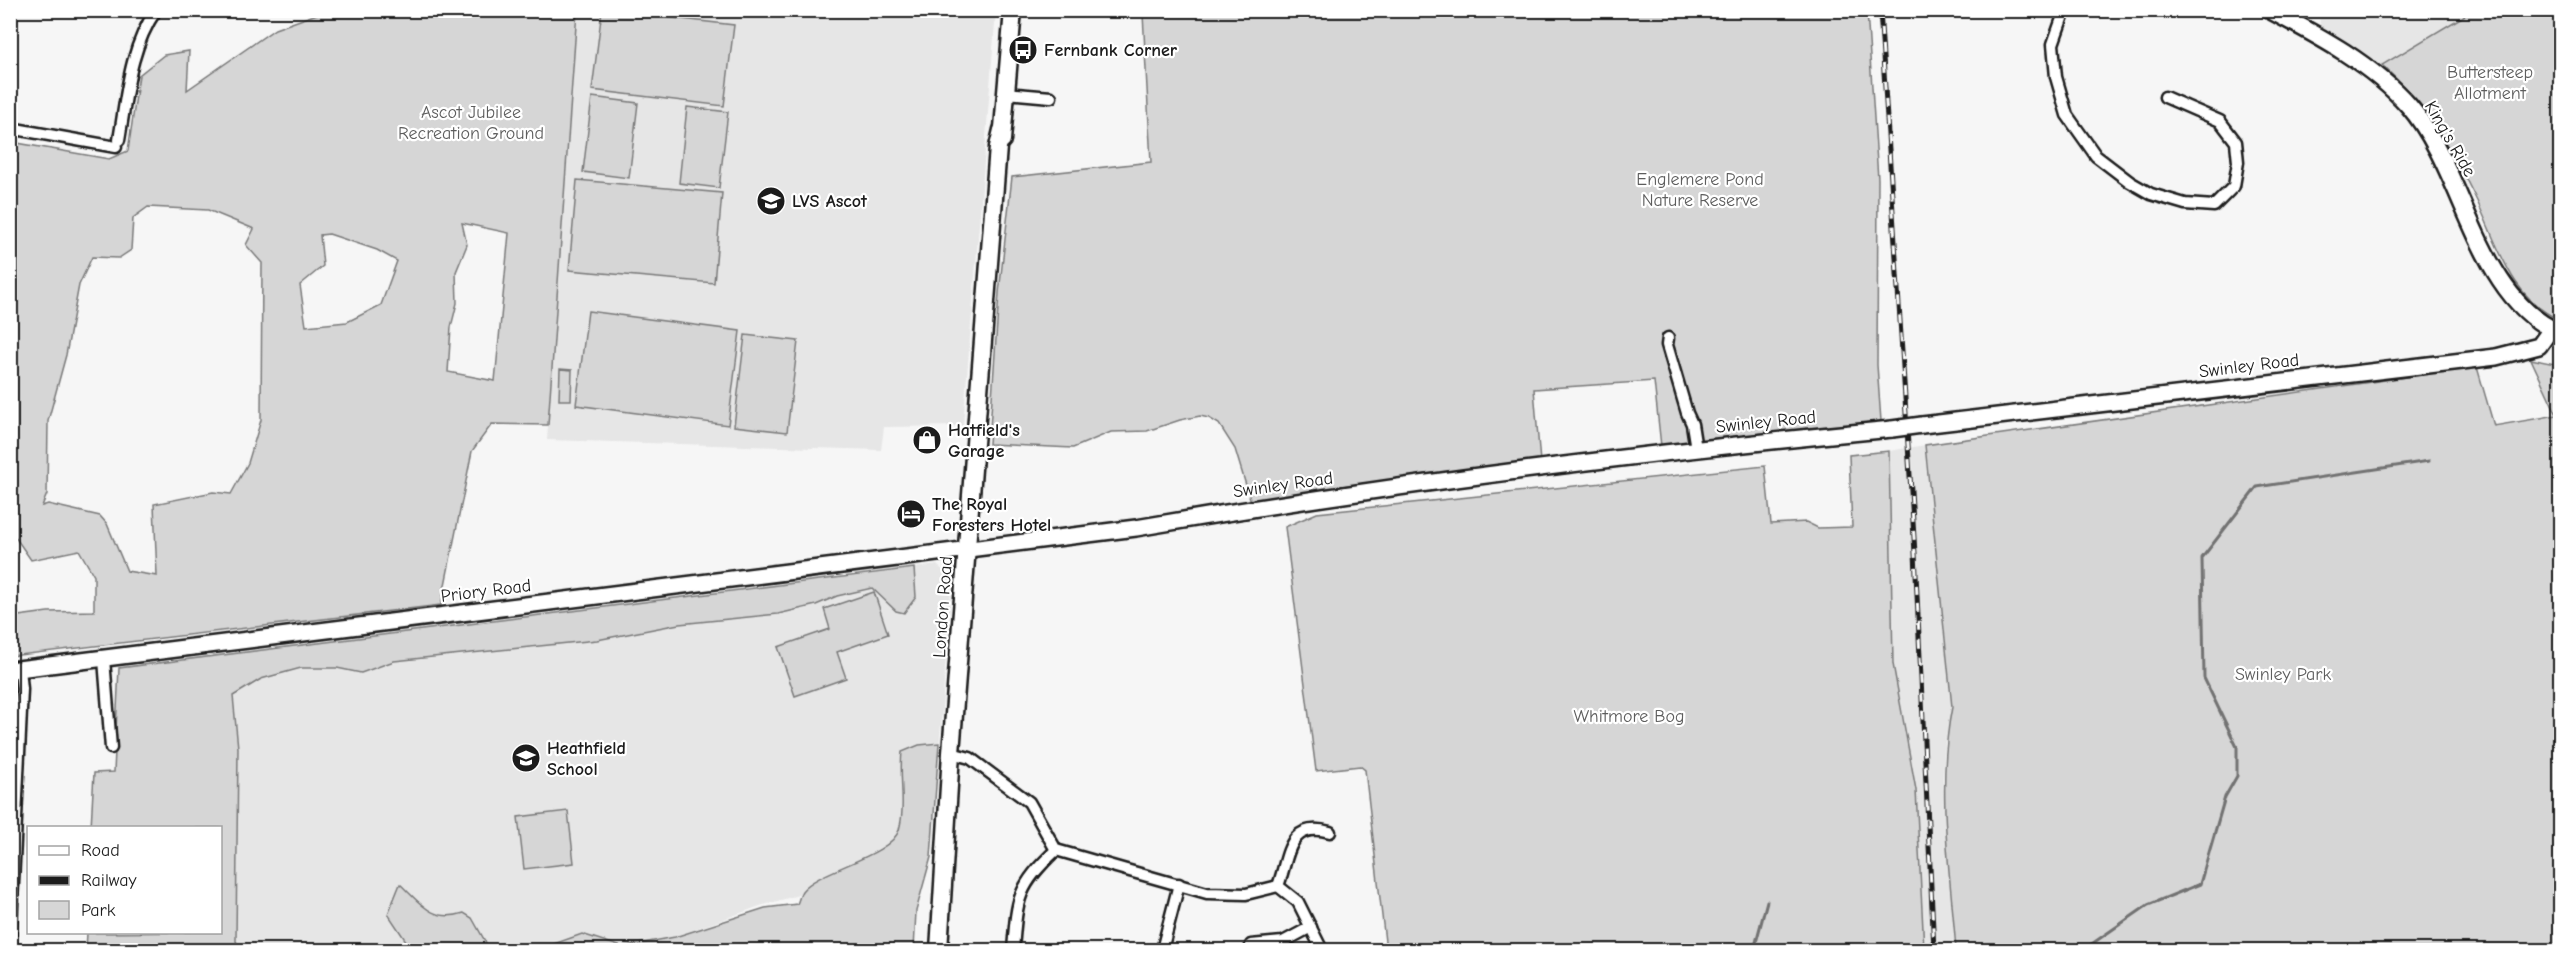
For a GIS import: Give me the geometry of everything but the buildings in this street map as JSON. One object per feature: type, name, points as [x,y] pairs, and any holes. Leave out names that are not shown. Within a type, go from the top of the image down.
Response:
[{"type":"main road","name":"London Road","points":[[939,951],[951,753],[998,159],[1013,10]]},
{"type":"main road","name":"King's Ride","points":[[2270,10],[2319,36],[2358,62],[2386,83],[2409,106],[2431,137],[2488,258],[2500,278],[2517,301],[2556,331]]},
{"type":"main road","name":"Swinley Road","points":[[967,550],[1696,449],[1892,429],[2496,357],[2539,346],[2556,331]]},
{"type":"main road","name":"Priory Road","points":[[15,670],[967,550]]},
{"type":"street","points":[[10,128],[118,144],[132,59],[144,28],[156,10]]},
{"type":"street","points":[[2065,10],[2053,44],[2056,77],[2067,115],[2096,156],[2130,182],[2151,194],[2185,204],[2214,206],[2234,186],[2238,162],[2236,142],[2220,121],[2165,98]]},
{"type":"street","points":[[1006,93],[1051,97]]},
{"type":"street","points":[[1668,338],[1667,345],[1692,424],[1696,449]]},
{"type":"street","points":[[104,659],[111,748]]},
{"type":"street","points":[[10,948],[21,700],[15,670]]},
{"type":"street","points":[[951,753],[970,758],[1029,802],[1056,849],[1224,895],[1246,894],[1278,886]]},
{"type":"street","points":[[1278,886],[1285,854],[1294,838],[1317,829],[1330,832]]},
{"type":"street","points":[[1013,951],[1016,907],[1029,875],[1056,849]]},
{"type":"street","points":[[1162,951],[1179,884]]},
{"type":"street","points":[[1278,886],[1298,902],[1323,951]]},
{"type":"street","points":[[1251,945],[1283,942],[1311,927]]},
{"type":"shaded area","name":"LVS Ascot","points":[[577,11],[996,11],[963,426],[884,427],[881,450],[547,440]]},
{"type":"shaded area","points":[[2315,11],[2472,11],[2382,65],[2320,26],[2319,14]]},
{"type":"shaded area","points":[[1925,445],[1952,707],[1945,743],[1943,780],[1955,950],[1924,950],[1916,790],[1893,664],[1889,451]]},
{"type":"shaded area","name":"Heathfield School","points":[[937,565],[952,578],[931,857],[760,906],[638,950],[86,950],[87,934],[222,934],[222,826],[91,826],[94,773],[114,772],[119,668]]},
{"type":"green space","name":"Ascot Jubilee Recreation Ground","points":[[328,10],[577,11],[548,425],[492,424],[472,451],[441,605],[11,656],[11,617],[48,612],[94,611],[94,576],[79,550],[31,560],[11,531],[11,142],[109,159],[128,151],[139,75],[164,55],[189,51],[187,90],[275,29]],"holes":[[[148,207],[208,210],[254,229],[246,245],[262,263],[261,420],[248,463],[231,494],[213,492],[154,504],[157,576],[127,571],[107,524],[100,516],[48,504],[42,506],[47,494],[48,421],[66,355],[79,285],[92,257],[119,258],[131,250],[133,218]],[[462,223],[509,233],[495,381],[448,372],[451,327],[457,303],[456,272],[467,245]],[[329,234],[377,250],[397,261],[381,305],[347,322],[306,326],[300,285],[323,266],[320,235]]]},
{"type":"green space","points":[[602,10],[734,25],[724,106],[592,90]]},
{"type":"green space","name":"Englemere Pond Nature Reserve","points":[[1028,11],[1867,11],[1878,179],[1877,365],[1881,421],[1661,446],[1654,381],[1534,389],[1540,462],[1342,486],[1252,505],[1235,449],[1219,424],[1209,418],[1200,416],[1180,420],[1147,431],[1111,432],[1073,448],[989,444],[999,293],[1012,177],[1151,162],[1143,14],[1028,14]]},
{"type":"green space","name":"Buttersteep Allotment","points":[[2472,11],[2560,11],[2560,320],[2542,310],[2516,283],[2465,177],[2445,142],[2423,109],[2382,65]]},
{"type":"green space","points":[[592,97],[638,103],[629,178],[583,172]]},
{"type":"green space","points":[[687,107],[728,112],[719,188],[679,183]]},
{"type":"green space","points":[[577,180],[722,193],[714,283],[569,270]]},
{"type":"green space","points":[[588,311],[740,331],[728,425],[576,405]]},
{"type":"green space","points":[[745,335],[798,341],[787,432],[734,426]]},
{"type":"green space","name":"Swinley Park","points":[[2531,359],[2560,365],[2560,950],[1956,950],[1945,798],[1947,737],[1952,707],[1925,445],[2477,367],[2494,426],[2557,415]]},
{"type":"green space","points":[[560,369],[572,370],[571,400],[559,400]]},
{"type":"green space","name":"Whitmore Bog","points":[[1889,451],[1893,664],[1916,790],[1924,950],[1386,950],[1365,770],[1360,766],[1316,771],[1285,527],[1317,513],[1765,466],[1771,524],[1806,522],[1818,528],[1852,527],[1849,455]]},
{"type":"green space","points":[[914,568],[916,597],[904,613],[896,611],[872,588],[778,614],[679,624],[597,640],[394,661],[361,673],[337,668],[301,668],[261,679],[233,696],[238,748],[236,941],[241,950],[86,950],[87,934],[222,934],[222,826],[91,826],[94,773],[114,772],[119,668]]},
{"type":"green space","points":[[874,592],[888,634],[837,652],[846,678],[795,696],[778,647],[830,629],[824,609]]},
{"type":"green space","points":[[939,743],[931,857],[916,911],[914,950],[537,950],[582,934],[622,947],[675,937],[765,908],[797,904],[802,891],[810,883],[883,848],[893,839],[899,830],[901,821],[902,752],[919,745]]},
{"type":"green space","points":[[568,811],[574,863],[524,869],[518,817]]},
{"type":"green space","points":[[400,884],[428,910],[444,915],[464,913],[472,918],[490,950],[412,950],[388,914]]},
{"type":"waterway","points":[[2083,950],[2148,905],[2200,884],[2225,797],[2237,776],[2237,747],[2204,678],[2202,558],[2257,487],[2429,461]]},
{"type":"waterway","points":[[1754,950],[1767,901]]},
{"type":"railway","points":[[1880,10],[1915,553],[1934,950]]},
{"type":"place","name":"Fernbank Corner","points":[[1023,50]]},
{"type":"place","name":"LVS Ascot","points":[[771,201]]},
{"type":"place","name":"Hatfield's Garage","points":[[927,440]]},
{"type":"place","name":"The Royal Foresters Hotel","points":[[911,514]]},
{"type":"place","name":"Heathfield School","points":[[526,758]]}]
